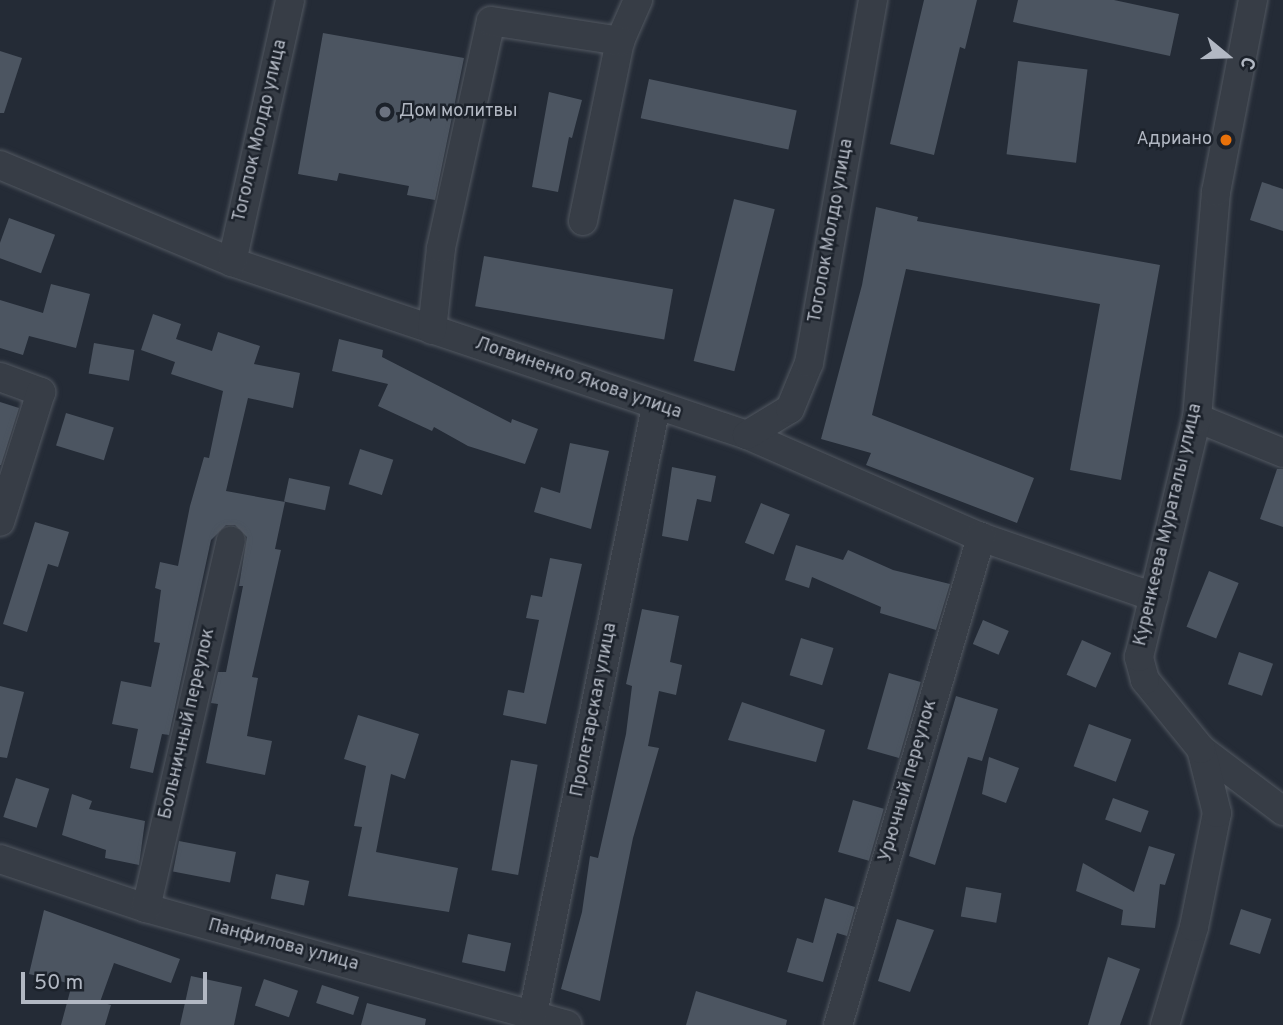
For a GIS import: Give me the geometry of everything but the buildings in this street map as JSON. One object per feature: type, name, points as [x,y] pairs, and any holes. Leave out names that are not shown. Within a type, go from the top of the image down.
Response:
[{"type":"street","name":"Тоголок Молдо улица","points":[[232,262],[290,0]]},
{"type":"street","points":[[583,221],[620,41],[638,0]]},
{"type":"street","name":"Тоголок Молдо улица","points":[[747,435],[790,409],[809,363],[873,0]]},
{"type":"street","name":"Куренкеева Мураталы улица","points":[[1165,1025],[1194,927],[1217,813],[1201,749],[1145,680],[1139,657],[1197,418],[1216,192],[1253,0]]},
{"type":"street","points":[[432,330],[441,248],[491,21],[620,41]]},
{"type":"street","name":"Логвиненко Якова улица","points":[[0,165],[232,262],[747,435],[981,537],[1153,597]]},
{"type":"street","points":[[0,377],[41,393],[0,522]]},
{"type":"street","name":"Пролетарская улица","points":[[533,1014],[656,406]]},
{"type":"street","points":[[1197,418],[1283,453]]},
{"type":"street","name":"Урючный переулок","points":[[838,1025],[981,537]]},
{"type":"street","name":"Больничный переулок","points":[[146,908],[230,541]]},
{"type":"street","points":[[1201,749],[1283,811]]},
{"type":"street","name":"Панфилова улица","points":[[0,859],[146,908],[567,1025]]},
{"type":"place","name":"Дом молитвы","points":[[385,112]]},
{"type":"place","name":"Адриано","points":[[1226,140]]}]
